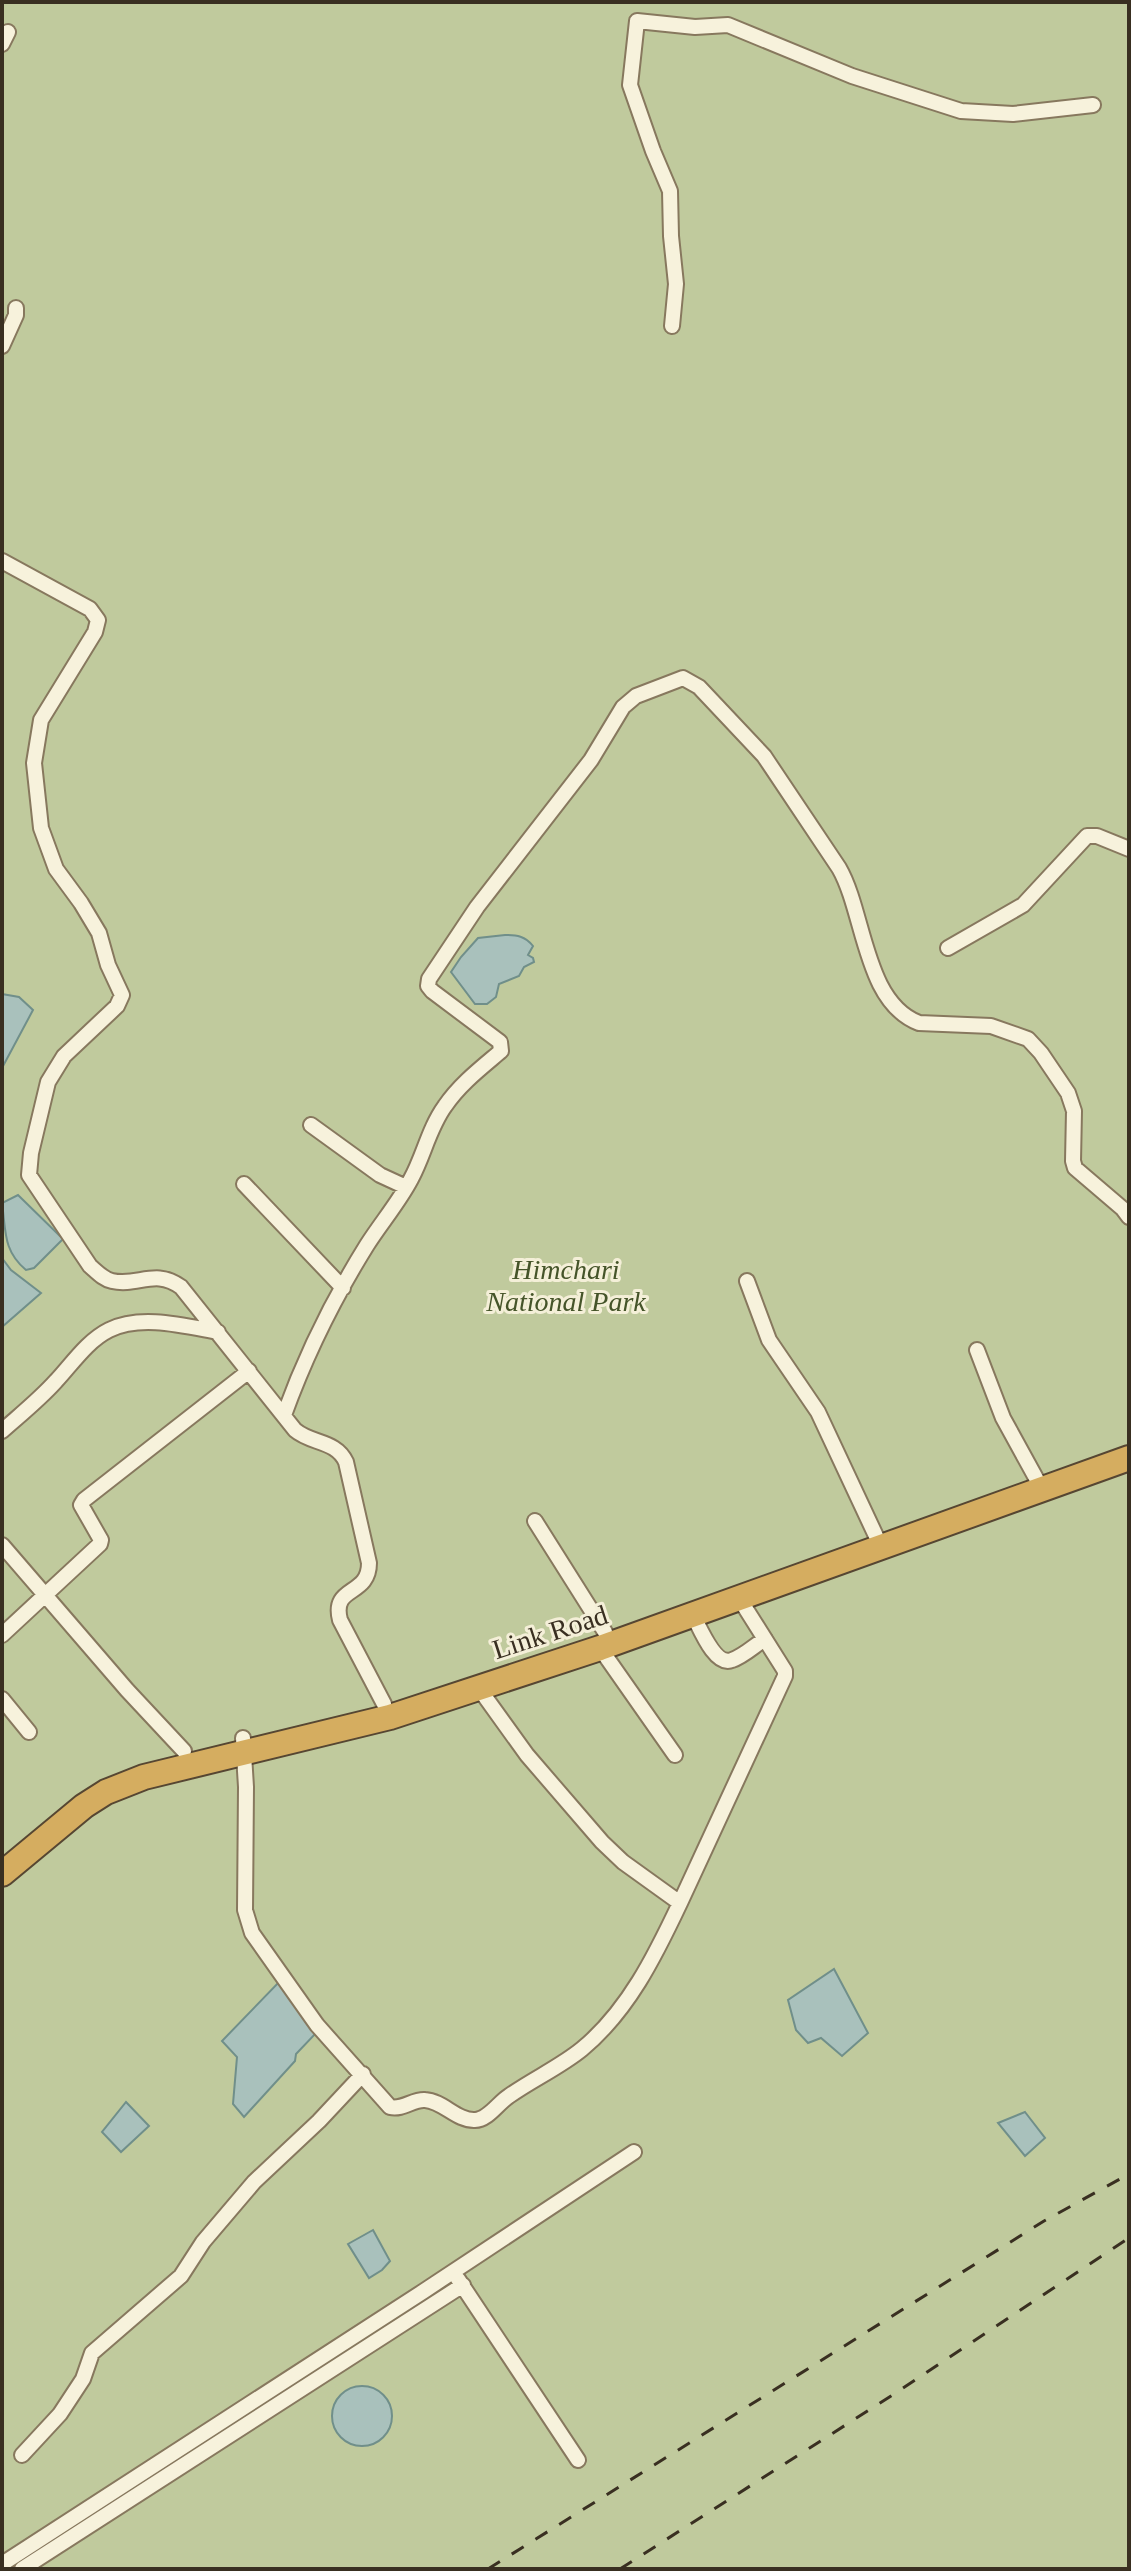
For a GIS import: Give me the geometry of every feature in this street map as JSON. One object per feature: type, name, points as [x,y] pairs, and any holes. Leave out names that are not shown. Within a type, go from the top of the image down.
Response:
[{"type":"highway","name":"Link Road","points":[[2,1874],[65,1820],[106,1792],[144,1777],[243,1745],[693,1615],[1039,1482],[1129,1443]]},
{"type":"highway","name":"Link Road","points":[[2,1856],[63,1805],[100,1781],[134,1766],[184,1751],[243,1745],[390,1717],[478,1687],[876,1536],[1039,1482],[1129,1458]]},
{"type":"street","points":[[672,326],[676,284],[670,191],[630,85],[637,21],[695,27],[728,25],[852,76],[961,111],[1013,114],[1093,105]]},
{"type":"street","points":[[2,346],[16,315],[16,308]]},
{"type":"street","points":[[2,561],[90,609],[98,620],[95,632],[41,720],[34,763],[41,828],[56,869],[99,933],[108,965],[122,995],[117,1006],[64,1056],[48,1082],[31,1153],[29,1175],[90,1266],[104,1278],[115,1282],[160,1277],[172,1280],[181,1287],[300,1435],[342,1453],[369,1574],[340,1601],[337,1608],[340,1620],[384,1704]]},
{"type":"street","points":[[284,1415],[343,1288],[406,1187],[444,1108],[468,1078],[501,1051],[500,1042],[432,991],[428,986],[429,979],[477,907],[591,760],[623,707],[636,696],[683,678],[699,687],[764,756],[839,868],[848,884],[877,980],[888,999],[912,1021],[919,1023],[991,1026],[1028,1039],[1068,1093],[1074,1111],[1075,1168],[1129,1217]]},
{"type":"street","points":[[948,948],[1023,905],[1087,836],[1097,836],[1129,849]]},
{"type":"street","points":[[311,1125],[380,1175],[406,1187]]},
{"type":"street","points":[[244,1184],[343,1288]]},
{"type":"street","points":[[747,1281],[769,1340],[818,1412],[876,1536]]},
{"type":"street","points":[[2,1431],[54,1383],[83,1350],[109,1330],[138,1323],[170,1324],[218,1332]]},
{"type":"street","points":[[977,1350],[1003,1418],[1039,1482]]},
{"type":"street","points":[[2,1635],[100,1544],[101,1540],[81,1505],[84,1500],[249,1371]]},
{"type":"street","points":[[535,1521],[603,1640],[675,1755]]},
{"type":"street","points":[[2,1545],[184,1751]]},
{"type":"street","points":[[243,1745],[245,1910],[252,1933],[317,2025],[390,2107],[396,2109],[421,2099],[435,2101],[465,2119],[476,2121],[507,2097],[581,2050],[610,2022],[642,1975],[680,1903],[784,1683],[785,1671],[739,1598]]},
{"type":"street","points":[[693,1615],[722,1661],[730,1661],[765,1639]]},
{"type":"street","points":[[478,1687],[527,1755],[602,1842],[623,1862],[680,1903]]},
{"type":"street","points":[[2,1699],[29,1732]]},
{"type":"street","points":[[22,2455],[60,2414],[83,2379],[92,2353],[181,2276],[203,2242],[254,2182],[319,2121],[363,2074]]},
{"type":"street","points":[[2,2564],[634,2152]]},
{"type":"street","points":[[454,2272],[578,2460]]},
{"type":"street","points":[[22,2569],[463,2285]]},
{"type":"green space","name":"Himchari National Park","points":[[2,2],[1129,2],[1129,2569],[2,2569]]},
{"type":"water","points":[[520,937],[530,943],[533,946],[528,955],[534,962],[524,967],[519,976],[499,984],[496,997],[487,1004],[475,1004],[451,972],[478,938]]},
{"type":"water","points":[[2,994],[19,997],[33,1010],[2,1068]]},
{"type":"water","points":[[18,1195],[63,1239],[34,1268],[26,1270],[9,1248],[2,1203]]},
{"type":"water","points":[[2,1258],[11,1270],[41,1293],[2,1327]]},
{"type":"water","points":[[834,1969],[868,2033],[842,2056],[821,2038],[808,2043],[796,2030],[788,2000]]},
{"type":"water","points":[[280,1981],[317,2032],[244,2117],[233,2104],[237,2057],[222,2041]]},
{"type":"water","points":[[126,2102],[149,2126],[121,2152],[102,2132]]},
{"type":"water","points":[[1025,2112],[1045,2138],[1025,2156],[998,2123]]},
{"type":"water","points":[[373,2230],[390,2261],[369,2278],[348,2244]]},
{"type":"water","points":[[362,2386],[374,2388],[383,2395],[390,2404],[390,2428],[383,2437],[374,2444],[362,2446],[350,2444],[341,2437],[334,2428],[332,2416],[334,2404],[341,2395],[350,2388]]},
{"type":"railway","points":[[488,2569],[1044,2221],[1129,2174]]},
{"type":"railway","points":[[620,2569],[891,2396],[1129,2238]]}]
